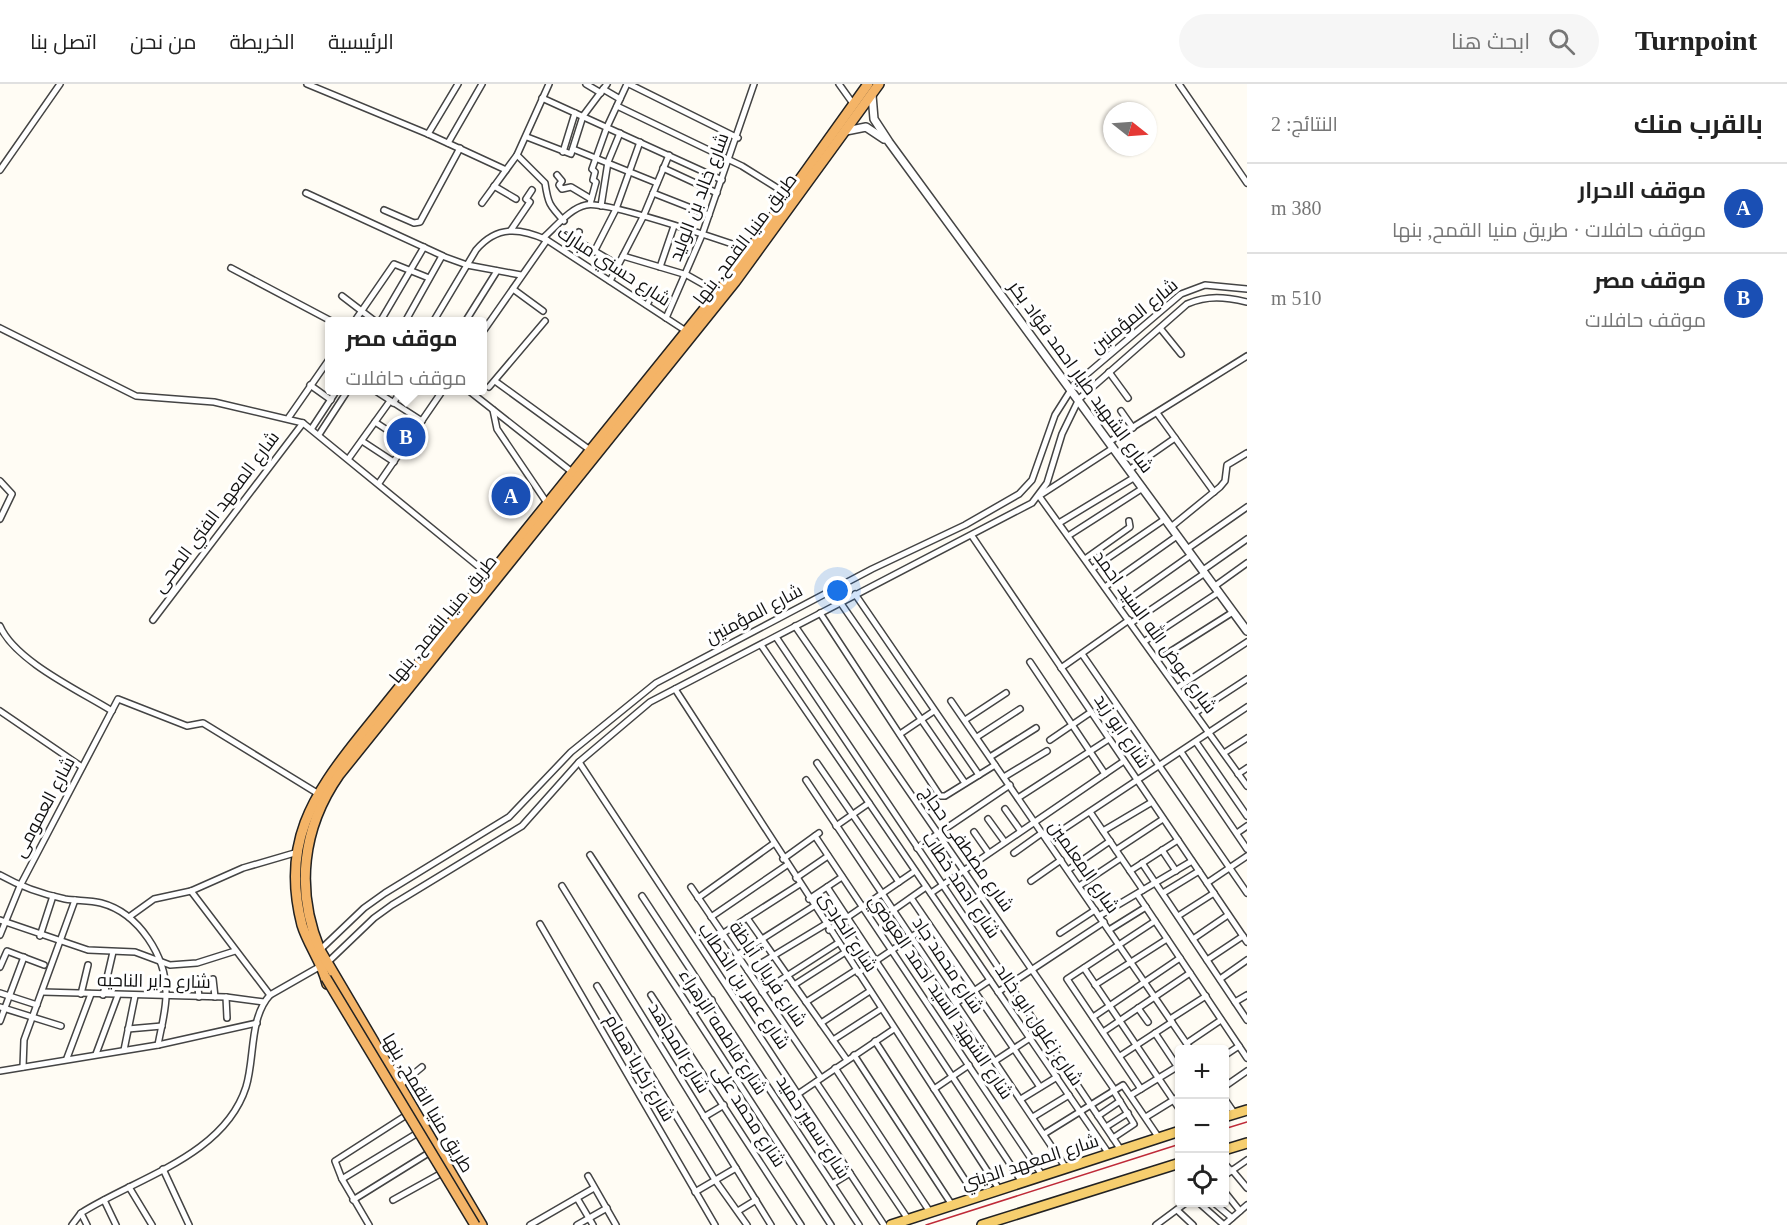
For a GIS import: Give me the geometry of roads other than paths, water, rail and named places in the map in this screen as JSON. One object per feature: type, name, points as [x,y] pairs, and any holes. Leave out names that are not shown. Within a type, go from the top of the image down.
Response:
[{"type":"highway","name":"طريق منيا القمح, بنها","points":[[478,1225],[420,1132],[405,1116],[331,994],[310,921],[305,891],[305,860],[311,830],[330,788],[387,709],[489,575],[750,250],[868,84]]},
{"type":"highway","name":"طريق منيا القمح, بنها","points":[[470,1225],[427,1154],[420,1132],[399,1086],[361,1022],[307,940],[299,912],[296,882],[298,852],[303,827],[317,793],[735,282],[879,84]]},
{"type":"highway","points":[[326,978],[478,1225]]},
{"type":"highway","points":[[361,1022],[365,1035],[478,1225]]},
{"type":"main road","points":[[1229,1116],[1247,1110]]},
{"type":"main road","name":"شارع المعهد الديني","points":[[891,1225],[1175,1132]]},
{"type":"main road","points":[[1229,1148],[1247,1143]]},
{"type":"main road","points":[[982,1225],[1175,1164]]},
{"type":"street","points":[[0,170],[60,84]]},
{"type":"street","points":[[307,84],[428,134],[506,170]]},
{"type":"street","points":[[428,134],[458,84]]},
{"type":"street","points":[[448,143],[482,84]]},
{"type":"street","points":[[482,202],[517,155],[549,84]]},
{"type":"street","points":[[586,84],[603,89],[620,99]]},
{"type":"street","points":[[487,327],[545,239],[578,207],[590,201],[596,182],[592,180],[595,172],[592,170],[607,127],[628,84],[738,138]]},
{"type":"street","name":"شارع خالد بن الوليد","points":[[666,318],[702,235],[738,138],[754,84]]},
{"type":"street","points":[[839,84],[854,105]]},
{"type":"street","points":[[1179,84],[1247,183]]},
{"type":"street","points":[[527,137],[569,155],[583,116],[603,89]]},
{"type":"street","name":"شارع الشهيد طيار احمد فؤاد بكر","points":[[872,94],[874,119],[889,142],[1247,631]]},
{"type":"street","points":[[542,98],[722,180]]},
{"type":"street","points":[[617,106],[730,159],[789,196]]},
{"type":"street","points":[[563,152],[575,113]]},
{"type":"street","name":"شارع الشهيد طيار احمد فؤاد بكر","points":[[846,131],[852,127],[866,127],[889,142]]},
{"type":"street","points":[[601,206],[608,162],[620,133]]},
{"type":"street","points":[[594,252],[616,209],[640,142]]},
{"type":"street","points":[[384,210],[414,223],[420,222],[460,148]]},
{"type":"street","points":[[573,149],[657,183]]},
{"type":"street","points":[[517,155],[545,183],[544,192],[548,204],[564,221]]},
{"type":"street","points":[[610,281],[643,217],[669,155]]},
{"type":"street","points":[[663,168],[717,193]]},
{"type":"street","points":[[557,175],[562,181],[559,185],[562,189],[571,188],[601,206],[750,250]]},
{"type":"street","points":[[494,186],[516,199]]},
{"type":"street","points":[[435,317],[483,242],[495,234],[511,230],[530,202],[526,199],[532,190]]},
{"type":"street","points":[[306,193],[443,256],[467,265],[522,275]]},
{"type":"street","points":[[653,193],[709,216]]},
{"type":"street","points":[[660,267],[674,226]]},
{"type":"street","name":"شارع حسني مبارك","points":[[511,230],[545,239],[686,331]]},
{"type":"street","points":[[579,232],[576,240],[618,265]]},
{"type":"street","points":[[381,317],[424,247]]},
{"type":"street","points":[[623,255],[686,275],[717,292]]},
{"type":"street","points":[[407,317],[443,256]]},
{"type":"street","points":[[357,317],[394,264],[429,278]]},
{"type":"street","points":[[231,268],[325,317]]},
{"type":"street","points":[[468,317],[497,271]]},
{"type":"street","name":"شارع المؤمنين","points":[[320,950],[364,908],[385,893],[509,817],[571,752],[656,683],[872,568],[965,525],[1019,494],[1032,480],[1055,415],[1071,388],[1181,294],[1205,285],[1218,284],[1247,289]]},
{"type":"street","points":[[513,289],[543,312]]},
{"type":"street","points":[[647,305],[656,289]]},
{"type":"street","points":[[342,296],[372,317]]},
{"type":"street","name":"شارع المؤمنين","points":[[270,994],[323,965],[374,918],[392,905],[472,856],[500,843],[522,826],[579,762],[650,702],[855,594],[972,536],[1032,502],[1047,483],[1067,421],[1079,399],[1187,304],[1197,300],[1220,297],[1247,302]]},
{"type":"street","points":[[489,387],[545,321]]},
{"type":"street","points":[[0,328],[130,394],[207,401],[289,417],[303,423],[320,434],[489,575]]},
{"type":"street","points":[[1160,328],[1181,354]]},
{"type":"street","points":[[1039,496],[1133,428],[1247,356]]},
{"type":"street","points":[[289,417],[325,365]]},
{"type":"street","points":[[1109,372],[1128,399]]},
{"type":"street","points":[[495,381],[590,450]]},
{"type":"street","points":[[310,386],[331,400]]},
{"type":"street","points":[[312,428],[334,395]]},
{"type":"street","points":[[320,434],[345,395]]},
{"type":"street","points":[[381,395],[422,421]]},
{"type":"street","points":[[349,458],[398,395]]},
{"type":"street","points":[[379,483],[440,395]]},
{"type":"street","points":[[474,395],[572,472]]},
{"type":"street","points":[[493,410],[497,429],[547,503]]},
{"type":"street","points":[[1121,411],[1133,428]]},
{"type":"street","points":[[1156,413],[1214,492]]},
{"type":"street","points":[[375,422],[407,443]]},
{"type":"street","name":"شارع المعهد الفني الصحى","points":[[153,620],[303,423]]},
{"type":"street","points":[[1129,470],[1175,438]]},
{"type":"street","points":[[362,441],[394,462]]},
{"type":"street","points":[[1171,527],[1224,483],[1228,464],[1247,453]]},
{"type":"street","points":[[1059,523],[1135,477]]},
{"type":"street","points":[[0,481],[12,494],[0,519]]},
{"type":"street","points":[[1068,536],[1143,488]]},
{"type":"street","name":"شارع عوض الله السيد احمد","points":[[1039,496],[1247,786]]},
{"type":"street","points":[[1119,606],[1247,507]]},
{"type":"street","points":[[1092,569],[1165,519]]},
{"type":"street","points":[[1085,559],[1130,527],[1129,521]]},
{"type":"street","name":"شارع ابو زيد","points":[[972,536],[1247,942]]},
{"type":"street","points":[[1105,587],[1177,536]]},
{"type":"street","points":[[1061,668],[1247,539]]},
{"type":"street","points":[[1145,641],[1216,589],[1247,563]]},
{"type":"street","points":[[855,594],[979,775]]},
{"type":"street","points":[[840,602],[965,783]]},
{"type":"street","points":[[1157,660],[1233,612]]},
{"type":"street","points":[[820,613],[942,797],[995,765]]},
{"type":"street","points":[[0,626],[12,644],[28,658],[112,711]]},
{"type":"street","name":"شارع مصطفى حجاج","points":[[795,626],[1114,1089],[1128,1113]]},
{"type":"street","name":"شارع احمد خطاب","points":[[776,637],[1121,1150]]},
{"type":"street","points":[[1177,688],[1247,642]]},
{"type":"street","name":"شارع زغلول ابو خالد","points":[[761,645],[1109,1154]]},
{"type":"street","points":[[1082,654],[1247,893]]},
{"type":"street","points":[[1030,662],[1105,774]]},
{"type":"street","points":[[1195,713],[1247,679]]},
{"type":"street","name":"شارع الكردى","points":[[675,689],[773,844],[999,1189]]},
{"type":"street","points":[[964,720],[1006,693]]},
{"type":"street","name":"شارع العمومى","points":[[0,935],[2,922],[20,886],[118,699],[187,726],[203,723],[317,793]]},
{"type":"street","name":"شارع المعلمين","points":[[951,701],[1188,1045]]},
{"type":"street","points":[[1047,840],[1138,782],[1247,707]]},
{"type":"street","points":[[977,737],[1020,708]]},
{"type":"street","points":[[0,711],[82,767]]},
{"type":"street","points":[[900,734],[934,711]]},
{"type":"street","points":[[1050,740],[1091,712]]},
{"type":"street","points":[[990,757],[1036,728]]},
{"type":"street","points":[[1224,753],[1247,738]]},
{"type":"street","points":[[1018,798],[1109,739]]},
{"type":"street","points":[[1196,742],[1247,816]]},
{"type":"street","points":[[1004,777],[1047,751]]},
{"type":"street","points":[[1181,752],[1247,849]]},
{"type":"street","points":[[931,893],[1034,820],[1124,761]]},
{"type":"street","name":"شارع عمر بن الخطاب","points":[[579,762],[884,1225]]},
{"type":"street","points":[[817,763],[899,882]]},
{"type":"street","points":[[1238,774],[1247,768]]},
{"type":"street","name":"شارع محمد جاد","points":[[806,780],[1066,1168]]},
{"type":"street","points":[[917,848],[1010,785]]},
{"type":"street","points":[[1103,831],[1152,802]]},
{"type":"street","points":[[836,826],[869,803]]},
{"type":"street","points":[[1005,808],[1020,830]]},
{"type":"street","points":[[1090,812],[1130,871],[1146,907],[1247,1058]]},
{"type":"street","points":[[988,819],[1004,841]]},
{"type":"street","points":[[1116,850],[1163,819]]},
{"type":"street","points":[[1237,833],[1247,826]]},
{"type":"street","points":[[974,832],[988,852]]},
{"type":"street","points":[[1014,853],[1042,833]]},
{"type":"street","name":"شارع الشهيد السيد احمد العوضي","points":[[783,859],[817,835],[828,856],[1042,1175]]},
{"type":"street","points":[[959,840],[975,862]]},
{"type":"street","points":[[1130,871],[1178,840]]},
{"type":"street","points":[[1068,870],[1110,841]]},
{"type":"street","points":[[698,898],[773,844]]},
{"type":"street","points":[[1162,850],[1176,871]]},
{"type":"street","points":[[129,916],[154,899],[191,891],[243,868],[298,852]]},
{"type":"street","name":"شارع فاطمه الزهراء","points":[[590,855],[831,1225]]},
{"type":"street","points":[[796,878],[828,856]]},
{"type":"street","points":[[1207,883],[1247,856]]},
{"type":"street","points":[[1079,886],[1121,858]]},
{"type":"street","points":[[1030,881],[1061,860]]},
{"type":"street","points":[[1099,916],[1192,861]]},
{"type":"street","points":[[1142,863],[1247,1020]]},
{"type":"street","points":[[711,917],[787,865]]},
{"type":"street","points":[[748,972],[772,956],[847,918],[915,871]]},
{"type":"street","points":[[1163,893],[1199,871]]},
{"type":"street","points":[[0,875],[20,886],[53,896],[103,904],[129,916],[141,929],[161,962],[166,996],[158,1045]]},
{"type":"street","points":[[809,899],[842,877]]},
{"type":"street","points":[[722,934],[800,884]]},
{"type":"street","name":"شارع المجاهد","points":[[562,886],[771,1225]]},
{"type":"street","points":[[885,916],[926,886]]},
{"type":"street","name":"شارع فريال أباظة","points":[[691,887],[762,992],[908,1219]]},
{"type":"street","points":[[827,887],[1022,1182]]},
{"type":"street","points":[[72,1225],[81,1213],[163,1169],[211,1138],[239,1104],[251,1065],[257,1023],[264,1002],[270,994],[191,891]]},
{"type":"street","points":[[1178,916],[1214,893]]},
{"type":"street","points":[[40,936],[53,896]]},
{"type":"street","name":"شارع سمير حميد","points":[[642,896],[859,1225]]},
{"type":"street","points":[[911,898],[1040,1087]]},
{"type":"street","points":[[23,1067],[22,1047],[75,900]]},
{"type":"street","points":[[737,955],[814,906]]},
{"type":"street","points":[[1109,930],[1146,907]]},
{"type":"street","points":[[1060,933],[1095,910]]},
{"type":"street","points":[[1193,939],[1228,915]]},
{"type":"street","points":[[747,918],[846,1060]]},
{"type":"street","points":[[1141,1089],[1067,980],[1155,921]]},
{"type":"street","points":[[2,922],[60,943],[95,952],[135,951],[161,962],[182,965],[235,951]]},
{"type":"street","points":[[1077,922],[1086,934]]},
{"type":"street","points":[[999,992],[1104,922]]},
{"type":"street","name":"شارع زكريا همام","points":[[540,924],[715,1225]]},
{"type":"street","points":[[806,1002],[876,961],[929,925]]},
{"type":"street","points":[[1207,960],[1243,936]]},
{"type":"street","points":[[1095,985],[1167,939]]},
{"type":"street","points":[[762,992],[838,943]]},
{"type":"street","points":[[0,967],[7,951],[44,965]]},
{"type":"street","points":[[103,994],[113,952]]},
{"type":"street","points":[[794,984],[844,953]]},
{"type":"street","points":[[0,1021],[2,1008],[24,957]]},
{"type":"street","points":[[1093,1017],[1180,958]]},
{"type":"street","points":[[1220,979],[1247,960]]},
{"type":"street","points":[[81,994],[88,965]]},
{"type":"street","points":[[1084,968],[1175,1103]]},
{"type":"street","points":[[1103,1032],[1190,973]]},
{"type":"street","points":[[197,979],[199,997]]},
{"type":"street","points":[[213,979],[215,997]]},
{"type":"street","points":[[956,1004],[990,980]]},
{"type":"street","points":[[597,986],[715,1180],[747,1225]]},
{"type":"street","points":[[821,1023],[870,991]]},
{"type":"street","name":"شارع داير الناحيه","points":[[42,992],[226,997],[264,1002]]},
{"type":"street","points":[[0,993],[37,1005]]},
{"type":"street","points":[[67,1058],[91,994]]},
{"type":"street","points":[[96,1054],[118,995]]},
{"type":"street","name":"شارع محمد على","points":[[651,995],[801,1225]]},
{"type":"street","points":[[1235,1002],[1247,995]]},
{"type":"street","points":[[124,1050],[135,996]]},
{"type":"street","points":[[1120,1056],[1206,996]]},
{"type":"street","points":[[226,997],[227,1018]]},
{"type":"street","points":[[692,1012],[712,1000]]},
{"type":"street","points":[[2,1008],[62,1026]]},
{"type":"street","points":[[1138,1008],[1148,1022]]},
{"type":"street","points":[[832,1040],[881,1009]]},
{"type":"street","points":[[1186,1042],[1221,1020]]},
{"type":"street","points":[[0,1071],[67,1058],[158,1045],[257,1023]]},
{"type":"street","points":[[128,1029],[162,1026]]},
{"type":"street","points":[[798,1094],[894,1029]]},
{"type":"street","points":[[1155,1033],[1175,1061]]},
{"type":"street","points":[[995,1061],[1030,1038]]},
{"type":"street","points":[[875,1041],[976,1197]]},
{"type":"street","points":[[1229,1053],[1239,1046]]},
{"type":"street","points":[[854,1055],[952,1205]]},
{"type":"street","points":[[934,1089],[969,1065]]},
{"type":"street","points":[[399,1086],[422,1067]]},
{"type":"street","points":[[1131,1095],[1175,1067]]},
{"type":"street","points":[[835,1068],[930,1212]]},
{"type":"street","points":[[1229,1084],[1247,1071]]},
{"type":"street","points":[[1021,1099],[1057,1077]]},
{"type":"street","points":[[1044,1134],[1123,1085],[1160,1138]]},
{"type":"street","points":[[1033,1117],[1069,1095]]},
{"type":"street","points":[[1225,1099],[1235,1114]]},
{"type":"street","points":[[1146,1117],[1173,1100]]},
{"type":"street","points":[[1098,1116],[1120,1101]]},
{"type":"street","points":[[704,1117],[724,1105]]},
{"type":"street","points":[[1106,1127],[1128,1113],[1134,1125],[1113,1138]]},
{"type":"street","points":[[369,1225],[335,1165],[336,1159],[405,1116]]},
{"type":"street","points":[[342,1179],[420,1132]]},
{"type":"street","points":[[353,1200],[427,1154]]},
{"type":"street","points":[[1229,1173],[1247,1160]]},
{"type":"street","points":[[695,1192],[736,1168]]},
{"type":"street","points":[[1229,1168],[1247,1188]]},
{"type":"street","points":[[163,1169],[189,1225]]},
{"type":"street","points":[[832,1184],[850,1173]]},
{"type":"street","points":[[393,1200],[440,1174]]},
{"type":"street","points":[[588,1176],[616,1225]]},
{"type":"street","points":[[129,1187],[152,1225]]},
{"type":"street","points":[[530,1225],[594,1188]]},
{"type":"street","points":[[1229,1197],[1240,1211]]},
{"type":"street","points":[[577,1198],[593,1225]]},
{"type":"street","points":[[104,1200],[116,1225]]},
{"type":"street","points":[[738,1210],[756,1200]]},
{"type":"street","points":[[1203,1207],[1224,1225],[1247,1205]]},
{"type":"street","points":[[1162,1224],[1181,1207]]},
{"type":"street","points":[[1218,1207],[1232,1218]]},
{"type":"street","points":[[577,1225],[607,1208]]},
{"type":"street","points":[[1177,1210],[1193,1225]]},
{"type":"street","points":[[81,1213],[87,1225]]},
{"type":"railway","points":[[1229,1127],[1247,1122]]},
{"type":"railway","points":[[926,1225],[1175,1146]]},
{"type":"place","name":"موقف مصر","points":[[406,437]]},
{"type":"place","name":"موقف الاحرار","points":[[511,496]]}]
